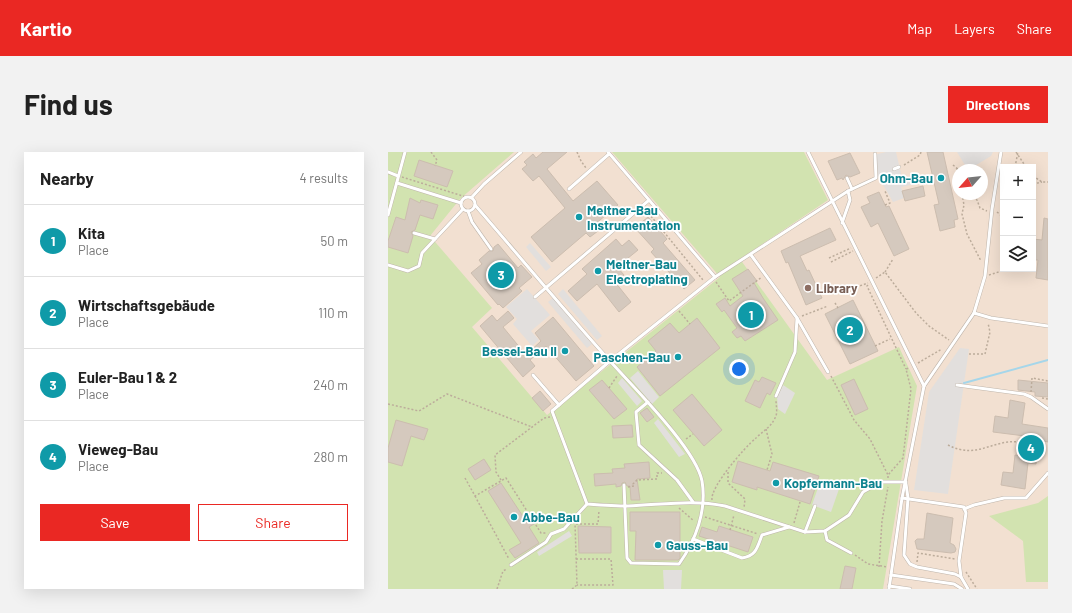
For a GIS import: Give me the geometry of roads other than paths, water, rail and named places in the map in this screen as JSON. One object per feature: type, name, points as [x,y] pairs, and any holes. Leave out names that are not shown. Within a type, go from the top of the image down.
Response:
[{"type":"lane","points":[[388,215],[405,152]]},
{"type":"lane","points":[[461,203],[466,197],[472,197],[484,184],[521,152]]},
{"type":"lane","points":[[808,152],[924,386]]},
{"type":"lane","points":[[910,589],[889,588],[902,498],[924,386],[974,313],[985,276],[992,209],[1001,152]]},
{"type":"lane","points":[[569,189],[609,153],[715,279]]},
{"type":"lane","points":[[587,504],[552,412],[610,361],[677,309],[706,284],[848,191],[876,178],[875,154]]},
{"type":"lane","points":[[894,169],[899,167]]},
{"type":"lane","points":[[388,172],[398,176]]},
{"type":"lane","points":[[847,178],[852,189]]},
{"type":"lane","points":[[397,183],[461,203]]},
{"type":"lane","points":[[842,223],[850,200],[848,191]]},
{"type":"lane","points":[[472,197],[475,205],[547,286],[610,361],[648,402],[681,443],[694,462],[702,480],[703,503],[699,524],[693,539],[679,564],[631,563],[627,558],[624,486]]},
{"type":"lane","points":[[534,297],[648,201]]},
{"type":"lane","points":[[461,203],[463,209],[468,211],[472,222],[491,250]]},
{"type":"lane","points":[[468,211],[472,210],[475,205]]},
{"type":"lane","points":[[388,265],[408,271],[419,266],[422,253],[463,209]]},
{"type":"lane","points":[[414,233],[434,239]]},
{"type":"lane","points":[[751,255],[796,318],[828,372]]},
{"type":"lane","points":[[974,313],[992,318],[1048,326]]},
{"type":"lane","points":[[776,396],[795,352],[796,318]]},
{"type":"lane","points":[[533,375],[559,405]]},
{"type":"lane","points":[[957,385],[1031,397],[1048,409]]},
{"type":"lane","points":[[648,402],[636,412],[637,439],[641,448],[682,486],[693,502]]},
{"type":"lane","points":[[964,509],[974,505],[1004,498],[1026,498],[1048,472]]},
{"type":"lane","points":[[511,565],[546,542],[551,534],[564,529],[587,504],[626,506],[693,502],[713,503],[805,532],[825,531],[849,515],[863,492],[881,482],[906,482]]},
{"type":"lane","points":[[906,482],[908,498],[904,555],[910,564],[917,567],[955,574],[961,577]]},
{"type":"lane","points":[[902,498],[964,507],[966,513],[959,561],[961,577],[968,589]]},
{"type":"lane","points":[[805,532],[815,506]]},
{"type":"lane","points":[[693,539],[742,558],[750,557],[755,553],[762,535],[791,528]]},
{"type":"lane","points":[[825,531],[827,540],[851,553]]},
{"type":"lane","points":[[891,574],[954,584],[962,589]]},
{"type":"waterway","points":[[964,383],[1048,360]]},
{"type":"place","name":"Ohm-Bau","points":[[941,178]]},
{"type":"place","name":"Meitner-Bau Instrumentation","points":[[579,217]]},
{"type":"place","name":"Meitner-Bau Electroplating","points":[[598,271]]},
{"type":"place","name":"Euler-Bau 1 & 2","points":[[501,275]]},
{"type":"place","name":"Library","points":[[808,288]]},
{"type":"place","name":"Kita","points":[[751,315]]},
{"type":"place","name":"Wirtschaftsgebäude","points":[[850,330]]},
{"type":"place","name":"Bessel-Bau II","points":[[565,351]]},
{"type":"place","name":"Paschen-Bau","points":[[678,357]]},
{"type":"place","name":"Vieweg-Bau","points":[[1031,448]]},
{"type":"place","name":"Kopfermann-Bau","points":[[776,483]]},
{"type":"place","name":"Abbe-Bau","points":[[514,517]]},
{"type":"place","name":"Gauss-Bau","points":[[658,545]]}]
